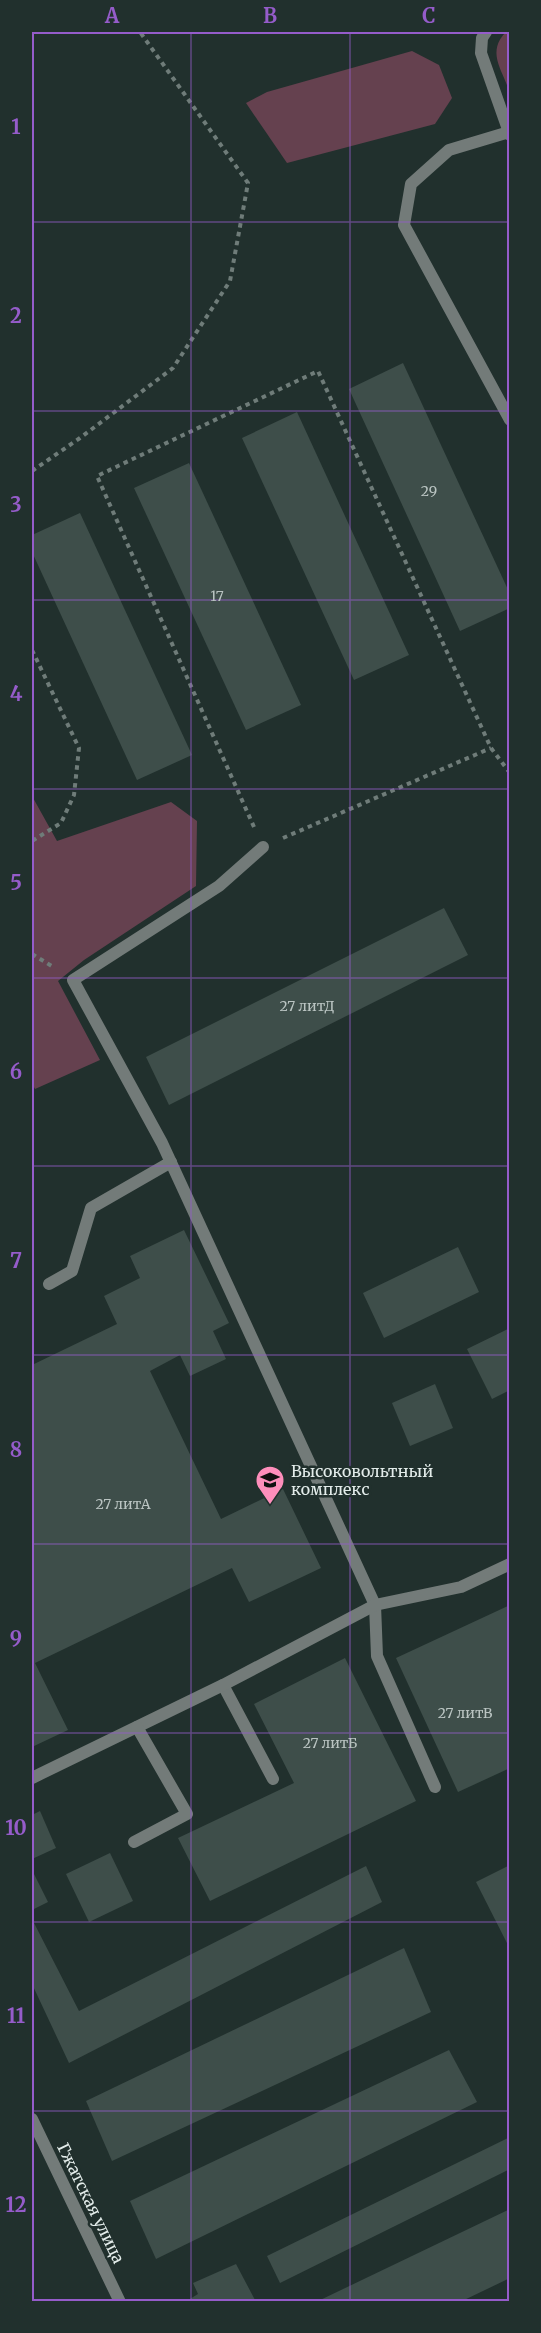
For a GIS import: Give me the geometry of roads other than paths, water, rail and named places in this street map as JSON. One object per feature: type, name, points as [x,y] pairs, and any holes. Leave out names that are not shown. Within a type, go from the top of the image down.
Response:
[{"type":"street","points":[[486,32],[482,38],[481,53],[509,134],[449,150],[441,156],[411,184],[404,225],[510,420]]},
{"type":"street","points":[[263,847],[219,886],[73,980],[171,1162],[375,1605],[377,1656],[435,1787]]},
{"type":"street","points":[[49,1284],[72,1271],[91,1208],[171,1162]]},
{"type":"street","points":[[32,1778],[223,1685],[375,1605],[461,1587],[510,1564]]},
{"type":"street","points":[[223,1685],[273,1779]]},
{"type":"street","points":[[134,1842],[188,1814],[137,1727]]},
{"type":"street","name":"Гжатская улица","points":[[32,2119],[120,2301]]},
{"type":"place","name":"Высоковольтный комплекc","points":[[270,1506]]}]
